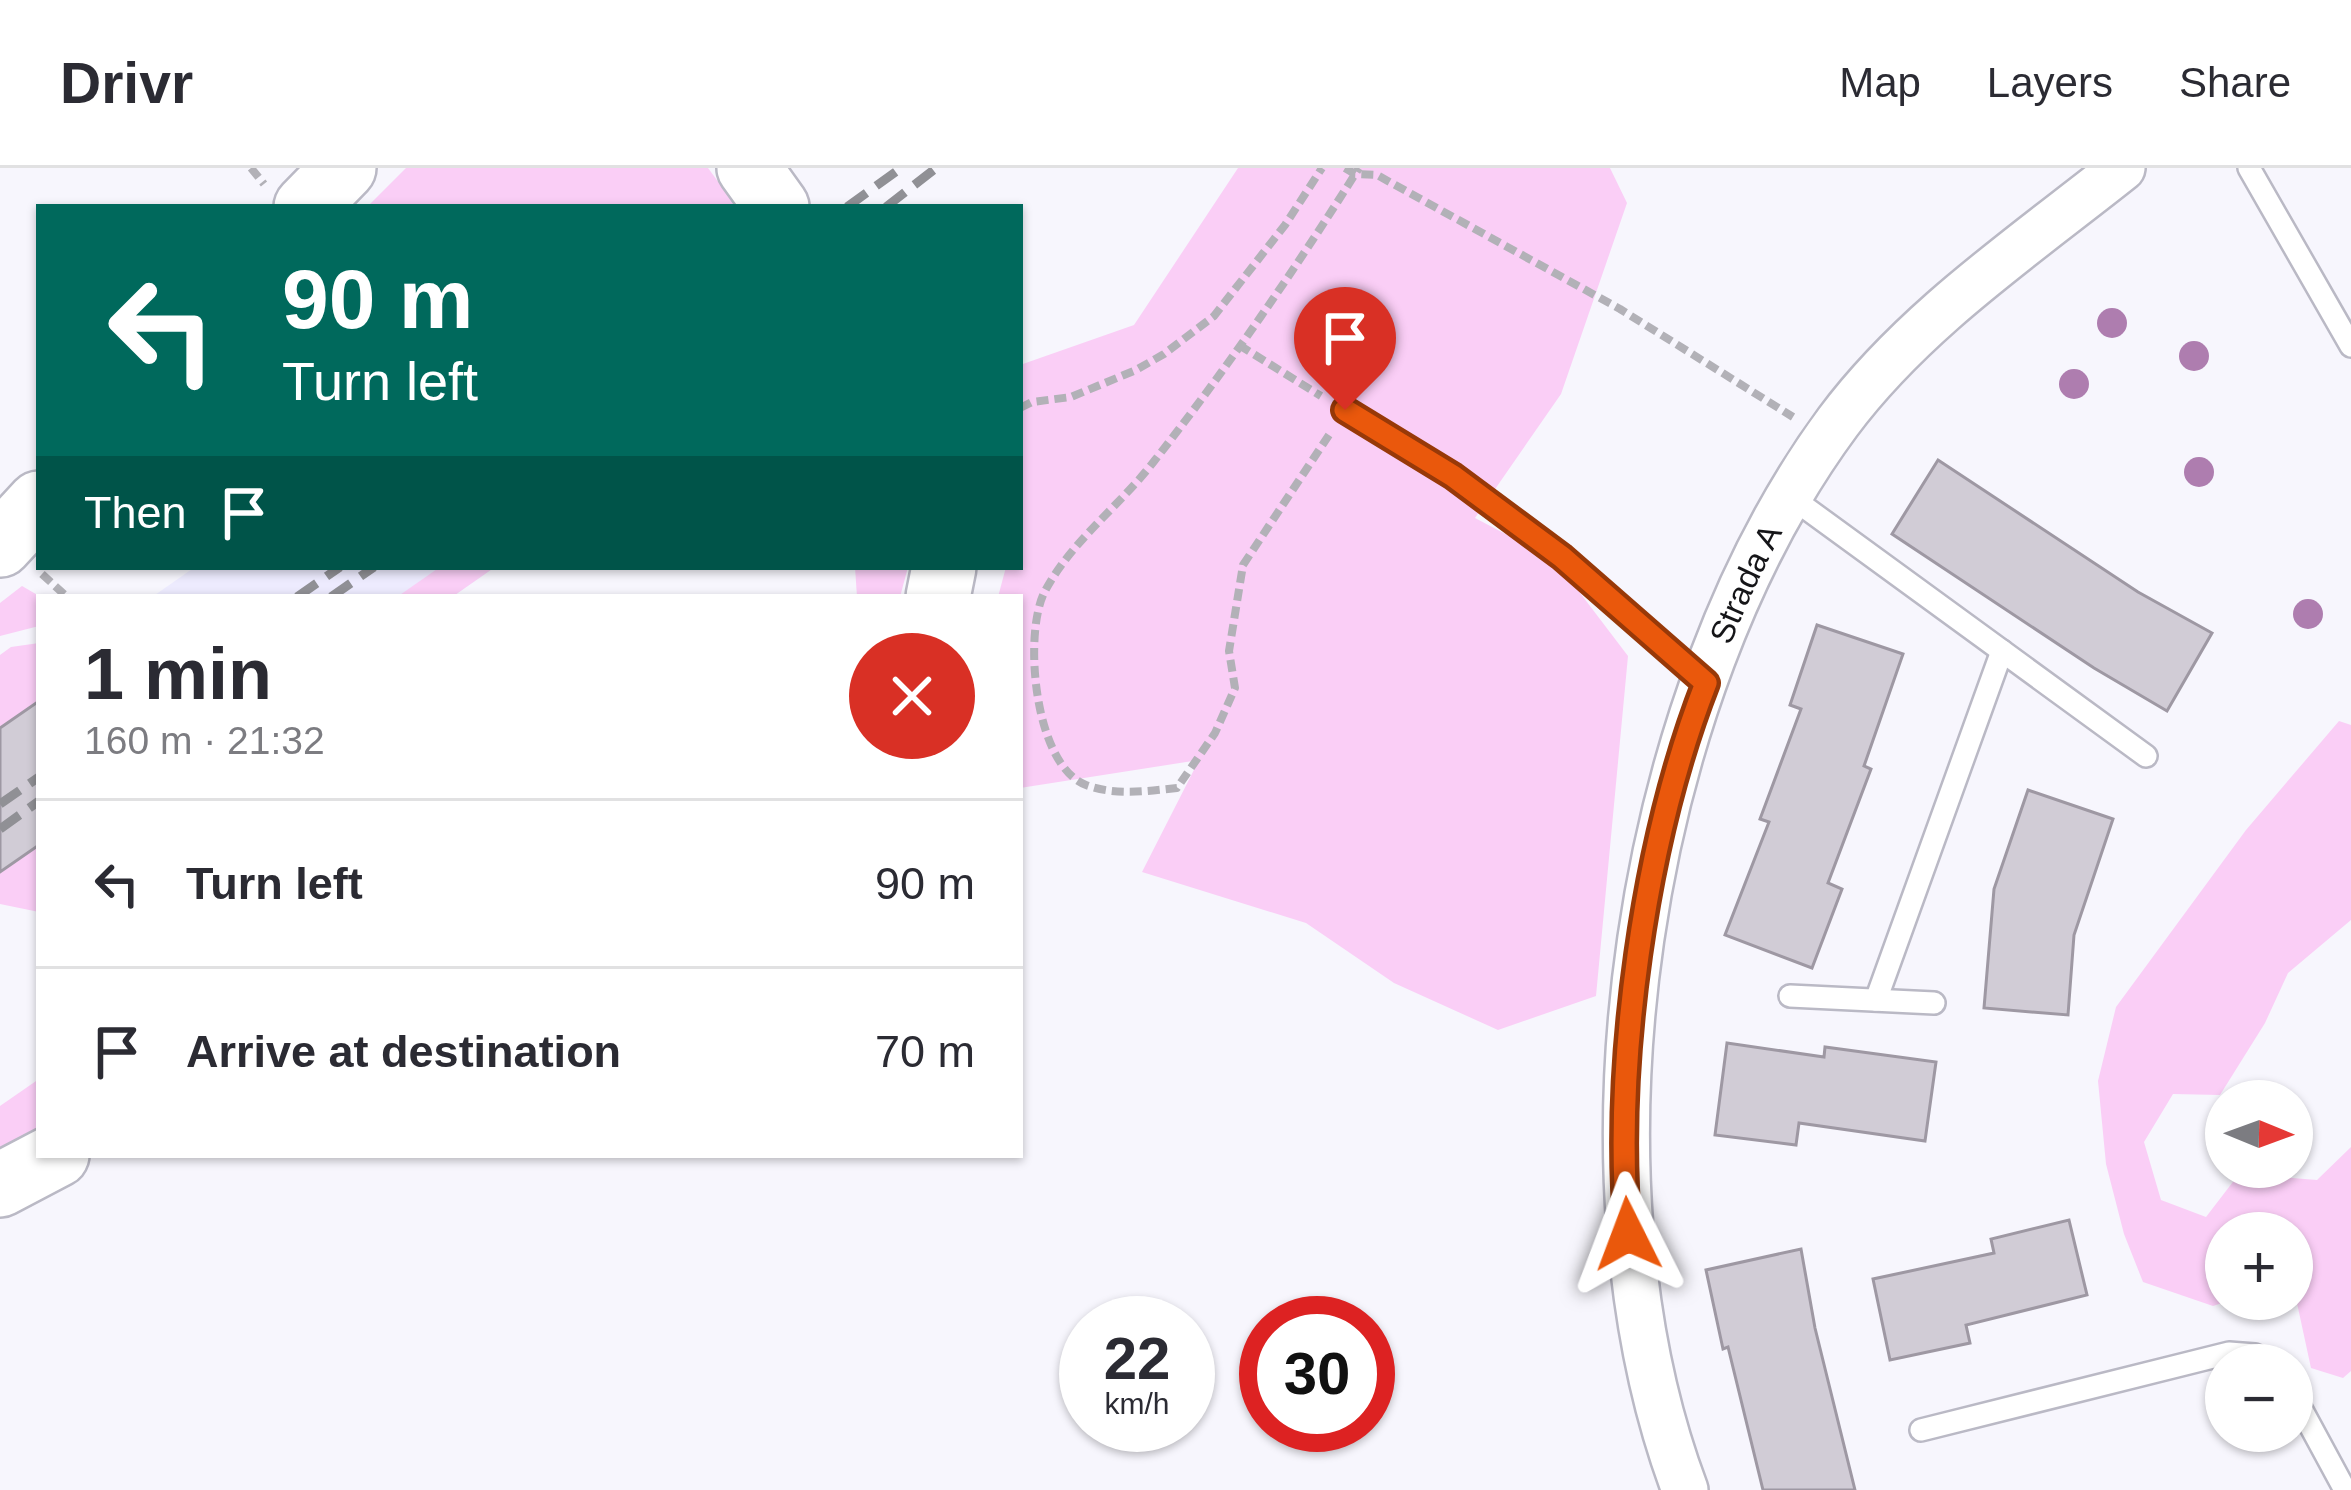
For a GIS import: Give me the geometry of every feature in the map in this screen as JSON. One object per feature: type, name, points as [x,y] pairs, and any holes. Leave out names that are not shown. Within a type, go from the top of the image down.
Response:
[{"type":"street","points":[[309,204],[344,168]]},
{"type":"street","points":[[749,168],[775,204]]},
{"type":"street","name":"Strada A","points":[[1685,1490],[1657,1406],[1632,1275],[1625,1195],[1625,1106],[1630,1022],[1655,868],[1674,784],[1706,683],[1762,544],[1788,494],[1864,391],[1925,329],[2122,168]]},
{"type":"street","points":[[20,558],[36,512]]},
{"type":"street","points":[[0,1185],[51,1158]]},
{"type":"lane","points":[[2248,168],[2351,346]]},
{"type":"lane","points":[[1345,410],[1453,476],[1562,557],[1706,683]]},
{"type":"lane","points":[[1788,494],[2146,757]]},
{"type":"lane","points":[[1876,1000],[2002,651]]},
{"type":"lane","points":[[1790,996],[1934,1003]]},
{"type":"lane","points":[[1921,1430],[2205,1359]]},
{"type":"lane","points":[[2313,1431],[2345,1490]]},
{"type":"path","points":[[1023,406],[1071,397],[1136,370],[1214,316],[1285,225],[1322,168]]},
{"type":"path","points":[[1345,168],[1377,175],[1620,309],[1827,439]]},
{"type":"path","points":[[1239,344],[1345,410],[1243,566],[1229,651],[1235,688],[1215,733],[1177,788],[1129,793],[1082,784],[1056,755],[1036,702],[1032,666],[1042,598],[1066,558],[1154,462],[1308,248],[1357,171]]},
{"type":"path","points":[[20,558],[63,594]]},
{"type":"shaded area","points":[[406,168],[708,168],[735,204],[370,204]]},
{"type":"shaded area","points":[[1238,168],[1610,168],[1627,203],[1561,394],[1475,518],[1555,560],[1628,656],[1596,996],[1498,1030],[1394,983],[1306,923],[1142,872],[1199,760],[1023,788],[1023,594],[999,594],[1005,570],[1023,570],[1023,364],[1134,325]]},
{"type":"shaded area","points":[[191,570],[491,570],[456,594],[156,594]]},
{"type":"shaded area","points":[[436,570],[491,570],[456,594],[401,594]]},
{"type":"shaded area","points":[[855,570],[907,570],[901,594],[857,594]]},
{"type":"shaded area","points":[[22,586],[36,594],[36,627],[0,636],[0,603]]},
{"type":"shaded area","points":[[36,643],[36,703],[0,728],[0,655],[11,647]]},
{"type":"shaded area","points":[[2339,721],[2351,725],[2351,920],[2288,973],[2265,1023],[2229,1080],[2205,1080],[2205,1095],[2173,1094],[2144,1142],[2161,1200],[2205,1217],[2205,1303],[2143,1282],[2124,1234],[2106,1164],[2098,1081],[2116,1007],[2246,830]]},
{"type":"shaded area","points":[[36,847],[36,911],[0,904],[0,873]]},
{"type":"shaded area","points":[[36,1081],[36,1139],[0,1159],[0,1106]]},
{"type":"shaded area","points":[[2351,1147],[2351,1371],[2343,1378],[2313,1369],[2313,1344],[2306,1344],[2301,1320],[2313,1320],[2313,1212],[2210,1212],[2228,1188],[2313,1188],[2313,1180]]},
{"type":"building","points":[[1938,460],[2138,592],[2212,633],[2167,711],[1892,534]]},
{"type":"building","points":[[1817,625],[1903,654],[1864,766],[1871,769],[1828,883],[1842,889],[1812,968],[1725,935],[1769,822],[1760,819],[1801,709],[1790,705]]},
{"type":"building","points":[[36,703],[36,847],[0,872],[0,728]]},
{"type":"building","points":[[2028,790],[2113,819],[2074,935],[2068,1015],[1984,1008],[1994,889]]},
{"type":"building","points":[[1727,1043],[1824,1057],[1825,1047],[1936,1062],[1925,1141],[1799,1123],[1796,1145],[1715,1135]]},
{"type":"building","points":[[2069,1220],[2087,1295],[1966,1325],[1970,1343],[1890,1360],[1873,1279],[1994,1253],[1991,1239]]},
{"type":"building","points":[[1801,1249],[1815,1328],[1855,1490],[1763,1490],[1728,1347],[1723,1349],[1706,1270]]},
{"type":"railway","points":[[851,204],[901,168]]},
{"type":"railway","points":[[890,204],[936,168]]},
{"type":"railway","points":[[301,594],[336,570]]},
{"type":"railway","points":[[335,594],[370,570]]},
{"type":"railway","points":[[0,804],[36,779]]},
{"type":"railway","points":[[0,829],[36,803]]},
{"type":"route","points":[[1345,410],[1453,476],[1562,557],[1706,683],[1674,784],[1655,868],[1630,1022],[1625,1106],[1628,1234]]}]
